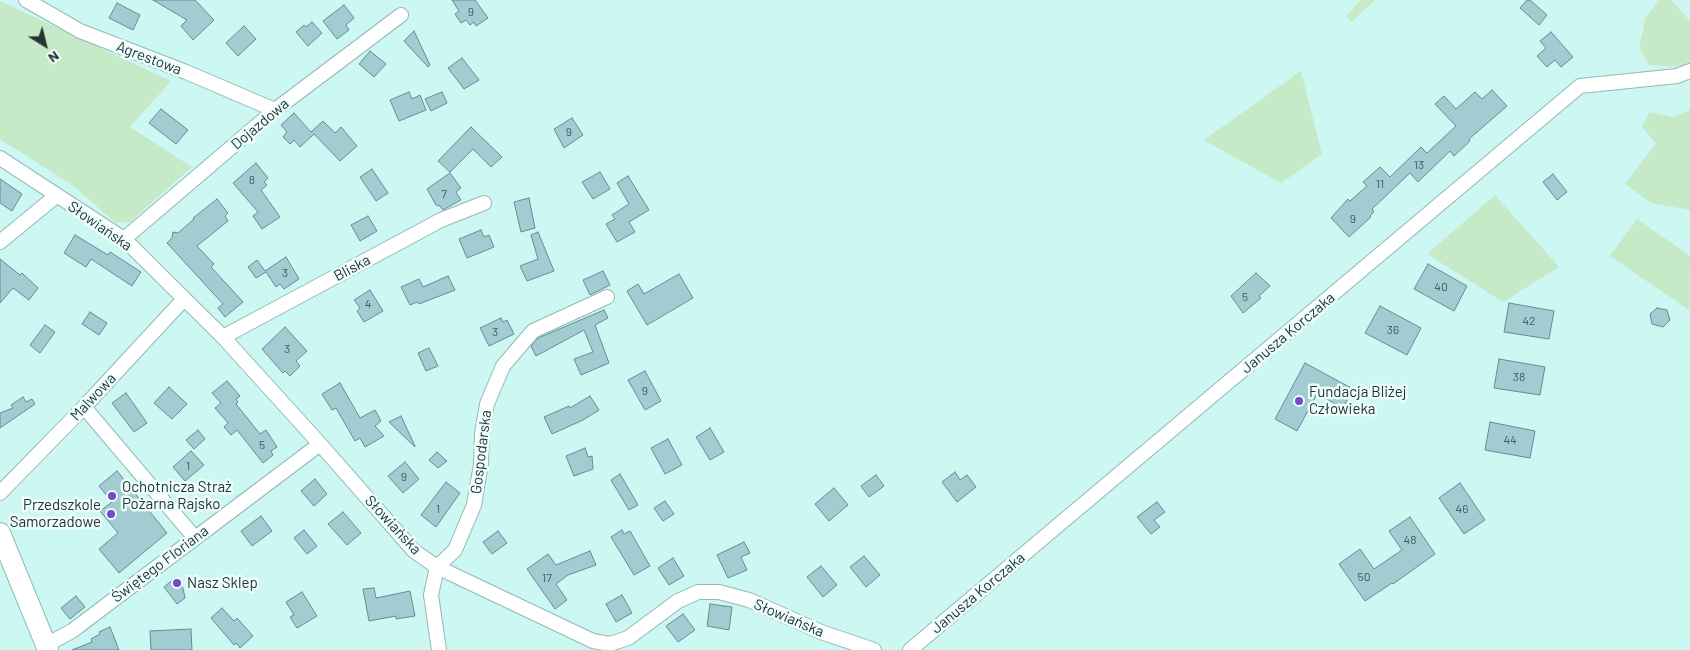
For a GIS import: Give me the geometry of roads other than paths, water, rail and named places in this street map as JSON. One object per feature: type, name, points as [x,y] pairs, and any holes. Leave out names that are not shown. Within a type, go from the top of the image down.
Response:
[{"type":"main road","points":[[0,533],[47,647]]},
{"type":"street","name":"Agrestowa","points":[[26,0],[80,31],[186,72],[275,110]]},
{"type":"street","name":"Dojazdowa","points":[[124,239],[275,110],[401,15]]},
{"type":"street","name":"Janusza Korczaka","points":[[910,650],[1580,86],[1677,76],[1690,71]]},
{"type":"street","name":"Słowiańska","points":[[0,158],[124,239],[223,337],[414,552],[437,567],[593,641],[610,644],[628,638],[678,601],[698,592],[719,592],[749,600],[822,632],[874,650]]},
{"type":"street","points":[[0,242],[56,196]]},
{"type":"street","name":"Bliska","points":[[223,337],[441,220],[484,203]]},
{"type":"street","name":"Gospodarska","points":[[437,567],[455,550],[474,505],[481,464],[486,404],[503,366],[533,331],[607,297]]},
{"type":"street","name":"Malwowa","points":[[0,493],[84,407],[184,299]]},
{"type":"street","points":[[84,407],[195,538]]},
{"type":"street","name":"Świętego Floriana","points":[[47,647],[320,444]]},
{"type":"street","points":[[437,567],[431,595],[439,650]]},
{"type":"place","name":"Fundacja Bliżej Człowieka","points":[[1299,401]]},
{"type":"place","name":"Ochotnicza Straż Pożarna Rajsko","points":[[112,496]]},
{"type":"place","name":"Przedszkole Samorzadowe","points":[[111,514]]},
{"type":"place","name":"Nasz Sklep","points":[[177,583]]}]
